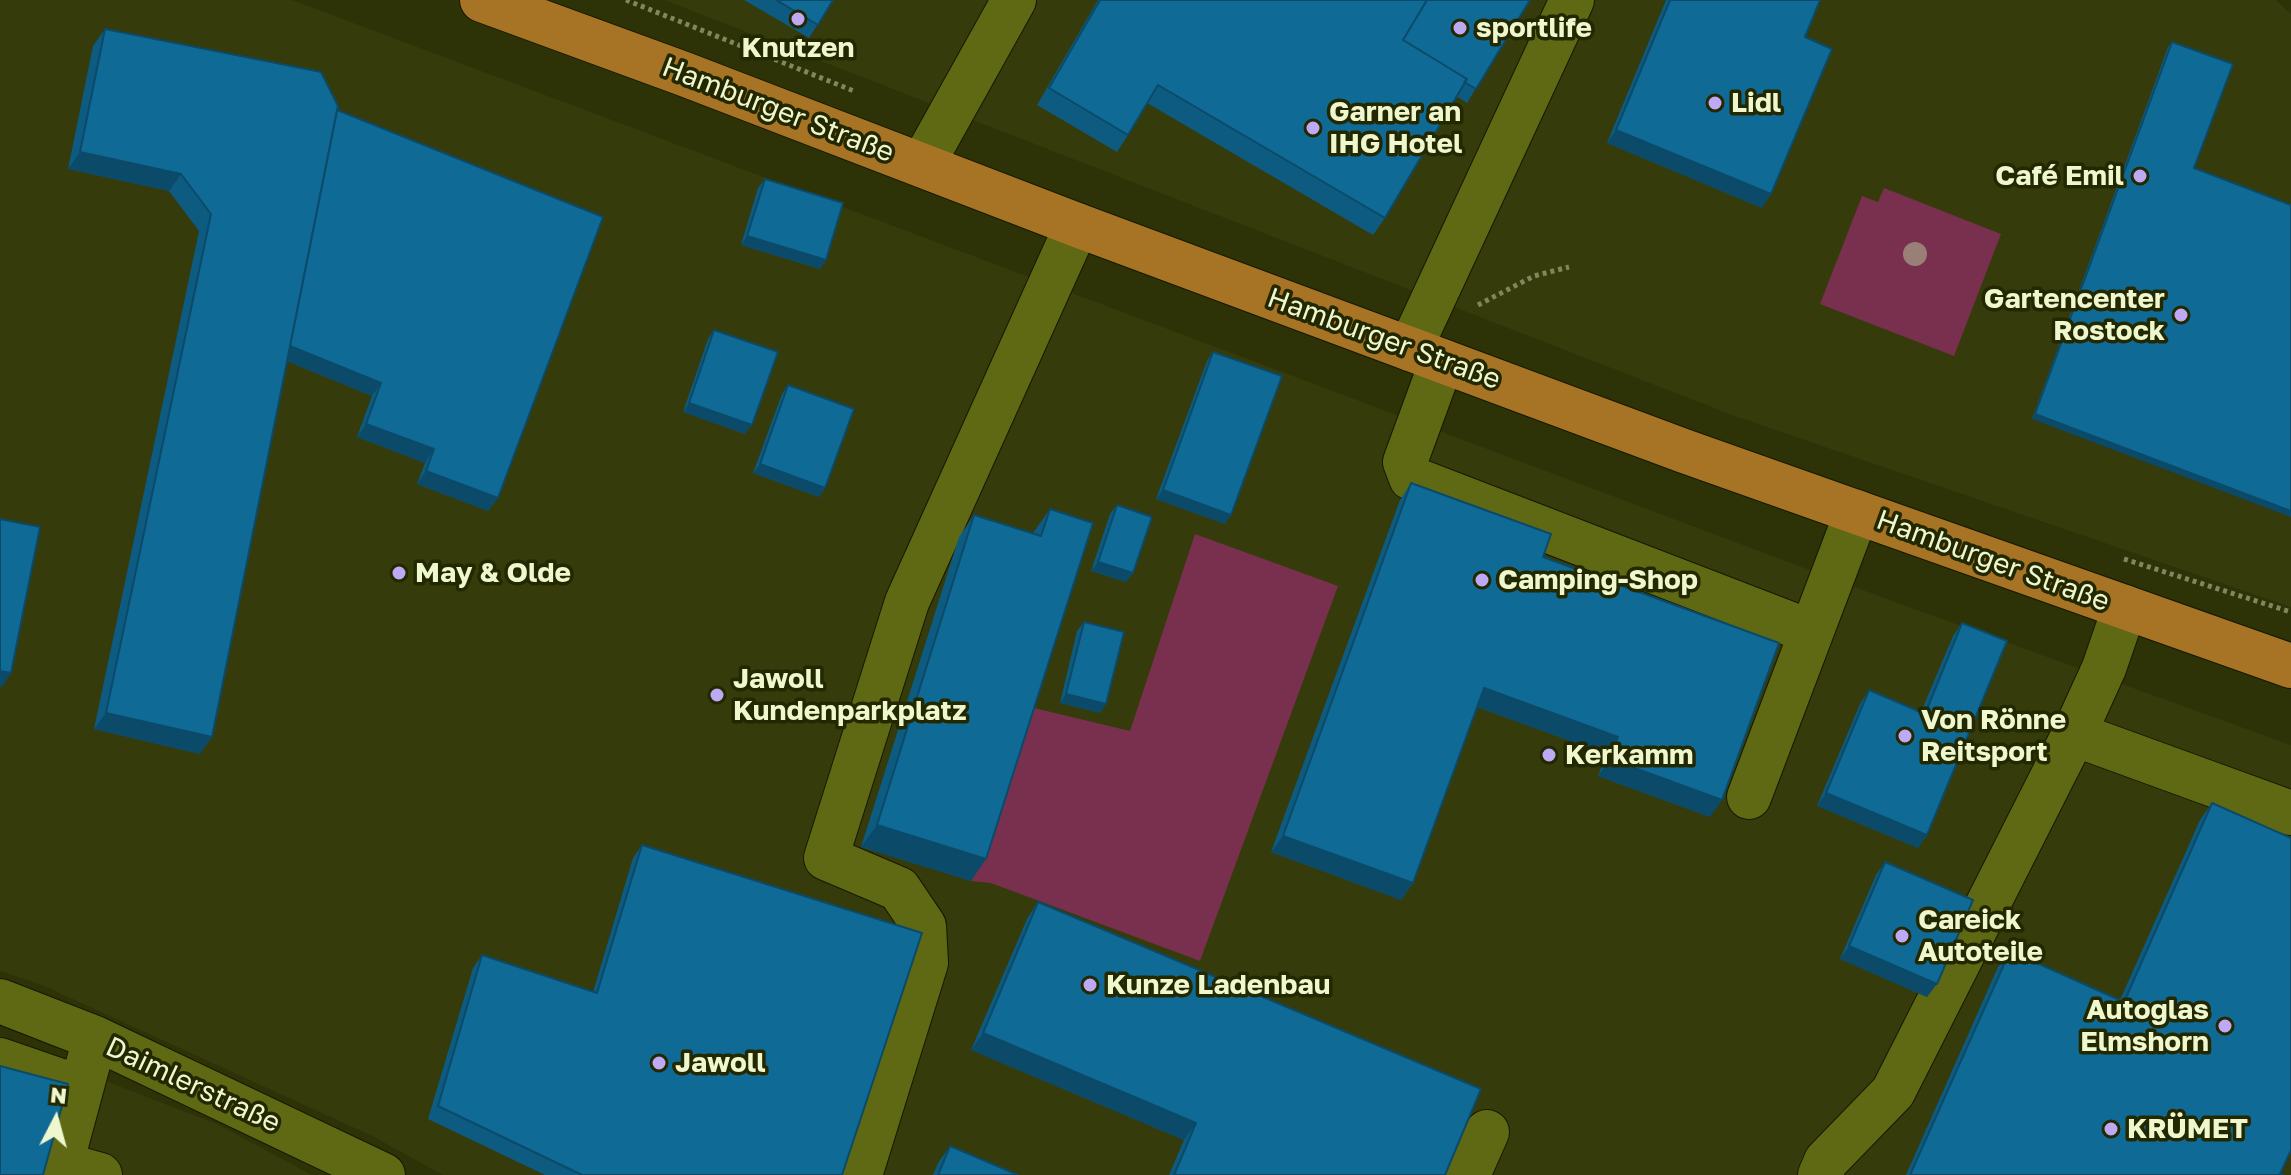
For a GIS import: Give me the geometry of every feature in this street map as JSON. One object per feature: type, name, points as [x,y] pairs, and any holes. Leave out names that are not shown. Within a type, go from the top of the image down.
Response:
[{"type":"main road","name":"Hamburger Straße","points":[[482,0],[1426,355],[2291,666]]},
{"type":"street","points":[[922,165],[1014,0]]},
{"type":"street","points":[[1572,0],[1426,355],[1405,462],[1411,478],[1811,632]]},
{"type":"street","points":[[860,1175],[926,963],[924,926],[899,889],[826,858],[907,602],[1077,225]]},
{"type":"street","points":[[1749,797],[1857,512]]},
{"type":"street","points":[[1820,1175],[1826,1161],[1893,1092],[2074,734],[2104,668],[2125,607]]},
{"type":"street","points":[[2074,734],[2291,813]]},
{"type":"street","name":"Daimlerstraße","points":[[0,1001],[95,1038],[383,1175]]},
{"type":"street","points":[[95,1038],[61,1164],[100,1175]]},
{"type":"street","points":[[0,1060],[81,1088]]},
{"type":"street","points":[[1468,1175],[1487,1132]]},
{"type":"path","points":[[1466,312],[1534,276],[1569,267]]},
{"type":"shaded area","points":[[0,0],[292,0],[1887,599],[2291,745],[2291,1175],[443,1175],[372,1136],[44,986],[0,971]]},
{"type":"shaded area","points":[[664,0],[2276,0],[2291,14],[2291,607],[1732,415]]},
{"type":"shaded area","points":[[1884,188],[2001,234],[1954,356],[1820,304],[1862,196],[1878,202]]},
{"type":"shaded area","points":[[1195,534],[1338,586],[1200,961],[991,883],[971,881],[1026,706],[1130,731]]},
{"type":"shaded area","points":[[85,1073],[217,1124],[312,1175],[0,1175]]},
{"type":"building","points":[[776,0],[833,0],[818,25]]},
{"type":"building","name":"Garner an IHG Hotel","points":[[1100,0],[1427,0],[1403,40],[1467,79],[1385,218],[1158,85],[1128,135],[1049,88]]},
{"type":"building","name":"sportlife","points":[[1427,0],[1530,0],[1476,89],[1464,82],[1467,79],[1403,40]]},
{"type":"building","name":"Lidl","points":[[1670,0],[1820,0],[1805,37],[1832,49],[1771,194],[1616,130]]},
{"type":"building","points":[[105,29],[321,72],[338,106],[212,737],[106,713],[211,214],[181,174],[80,152]]},
{"type":"building","name":"Gartencenter Rostock","points":[[2172,42],[2233,64],[2194,168],[2291,205],[2291,511],[2035,414]]},
{"type":"building","points":[[337,110],[603,217],[498,498],[426,471],[434,449],[366,424],[381,383],[290,346]]},
{"type":"building","points":[[765,179],[843,203],[826,260],[747,236]]},
{"type":"building","points":[[714,330],[778,352],[752,425],[689,403]]},
{"type":"building","points":[[1213,352],[1282,376],[1231,515],[1163,490]]},
{"type":"building","points":[[788,385],[854,409],[825,488],[760,464]]},
{"type":"building","points":[[1411,483],[1551,534],[1543,557],[1779,643],[1722,800],[1610,759],[1618,737],[1484,688],[1413,883],[1283,836]]},
{"type":"building","points":[[1117,505],[1152,517],[1133,573],[1098,562]]},
{"type":"building","points":[[1050,509],[1093,523],[986,859],[877,825],[974,515],[1041,536]]},
{"type":"building","points":[[0,519],[40,527],[11,673],[0,671]]},
{"type":"building","points":[[1084,622],[1124,632],[1106,704],[1066,694]]},
{"type":"building","name":"Von Rönne Reitsport","points":[[1962,623],[2007,641],[1927,835],[1826,793],[1869,690],[1925,714]]},
{"type":"building","points":[[2212,803],[2291,838],[2291,1150],[2280,1174],[2283,1175],[1910,1175],[2010,951],[2124,1002]]},
{"type":"building","name":"Jawoll","points":[[642,845],[922,933],[842,1175],[582,1175],[438,1106],[482,955],[597,993]]},
{"type":"building","name":"Careick Autoteile","points":[[1885,862],[1973,900],[1937,984],[1849,946]]},
{"type":"building","name":"Kunze Ladenbau","points":[[1038,902],[1481,1089],[1445,1175],[1174,1175],[1196,1123],[983,1033]]},
{"type":"building","points":[[0,1066],[68,1084],[43,1175],[0,1175]]},
{"type":"building","points":[[950,1146],[1018,1175],[938,1175]]},
{"type":"place","name":"Knutzen","points":[[798,19]]},
{"type":"place","name":"sportlife","points":[[1460,28]]},
{"type":"place","name":"Lidl","points":[[1715,103]]},
{"type":"place","name":"Garner an IHG Hotel","points":[[1313,128]]},
{"type":"place","name":"Café Emil","points":[[2140,176]]},
{"type":"place","name":"Gartencenter Rostock","points":[[2181,315]]},
{"type":"place","name":"May & Olde","points":[[399,573]]},
{"type":"place","name":"Camping-Shop","points":[[1482,580]]},
{"type":"place","name":"Jawoll Kundenparkplatz","points":[[717,695]]},
{"type":"place","name":"Von Rönne Reitsport","points":[[1905,736]]},
{"type":"place","name":"Kerkamm","points":[[1549,755]]},
{"type":"place","name":"Careick Autoteile","points":[[1902,936]]},
{"type":"place","name":"Kunze Ladenbau","points":[[1090,985]]},
{"type":"place","name":"Autoglas Elmshorn","points":[[2225,1026]]},
{"type":"place","name":"Jawoll","points":[[659,1063]]},
{"type":"place","name":"KRÜMET","points":[[2111,1129]]}]
